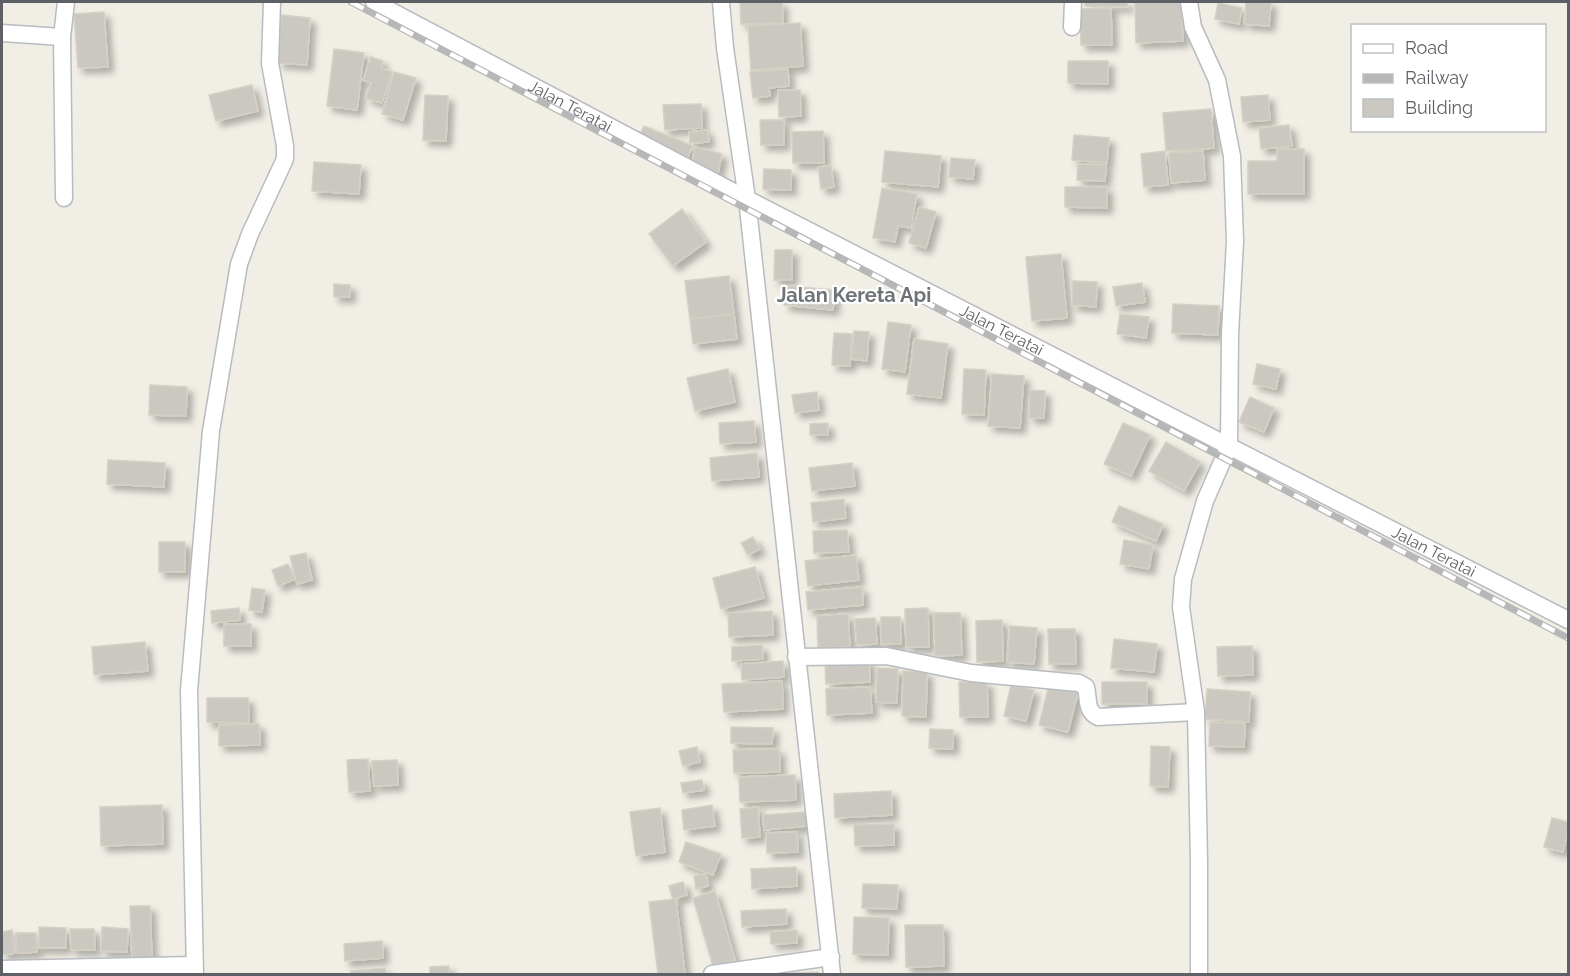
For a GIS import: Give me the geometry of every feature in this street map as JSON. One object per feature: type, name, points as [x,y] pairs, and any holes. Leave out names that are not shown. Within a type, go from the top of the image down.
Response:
[{"type":"street","points":[[64,198],[62,37],[66,2]]},
{"type":"street","points":[[2,969],[194,970],[189,691],[195,610],[211,431],[239,264],[250,234],[285,159],[285,146],[270,63],[272,2]]},
{"type":"street","name":"Jalan Teratai","points":[[374,2],[747,199],[1569,620]]},
{"type":"street","points":[[721,2],[725,48],[747,199],[832,975]]},
{"type":"street","points":[[1072,27],[1073,2]]},
{"type":"street","points":[[1189,2],[1190,19],[1217,80],[1232,156],[1235,241],[1230,334],[1228,446],[1225,459],[1205,501],[1184,579],[1181,614],[1196,712],[1199,975]]},
{"type":"street","points":[[2,33],[62,37]]},
{"type":"street","points":[[796,657],[886,656],[970,673],[1079,683],[1086,687],[1088,708],[1098,717],[1196,712]]},
{"type":"street","points":[[712,975],[831,957]]},
{"type":"building","points":[[740,2],[782,2],[783,23],[741,24]]},
{"type":"building","points":[[1085,2],[1128,2],[1127,7],[1085,6]]},
{"type":"building","points":[[1135,2],[1181,2],[1183,41],[1136,43]]},
{"type":"building","points":[[1246,2],[1271,2],[1269,26],[1244,24]]},
{"type":"building","points":[[1218,3],[1242,8],[1239,24],[1215,19]]},
{"type":"building","points":[[1111,8],[1112,45],[1081,45],[1080,9]]},
{"type":"building","points":[[104,12],[108,67],[78,68],[74,14]]},
{"type":"building","points":[[281,15],[310,18],[307,65],[278,63]]},
{"type":"building","points":[[800,23],[803,66],[751,70],[748,26]]},
{"type":"building","points":[[334,49],[364,53],[357,110],[327,106]]},
{"type":"building","points":[[371,57],[383,61],[381,68],[392,72],[382,103],[366,98],[371,83],[363,80]]},
{"type":"building","points":[[1068,61],[1108,61],[1108,84],[1068,83]]},
{"type":"building","points":[[788,69],[789,86],[769,88],[770,96],[753,98],[750,72]]},
{"type":"building","points":[[394,72],[416,78],[403,120],[382,114]]},
{"type":"building","points":[[252,85],[258,111],[216,121],[209,95]]},
{"type":"building","points":[[778,90],[800,90],[801,116],[779,117]]},
{"type":"building","points":[[425,95],[448,96],[446,141],[423,140]]},
{"type":"building","points":[[1268,95],[1270,120],[1243,122],[1241,97]]},
{"type":"building","points":[[701,104],[702,128],[665,130],[663,105]]},
{"type":"building","points":[[1211,109],[1214,148],[1166,151],[1163,113]]},
{"type":"building","points":[[760,120],[784,120],[784,145],[761,145]]},
{"type":"building","points":[[1289,125],[1292,146],[1261,149],[1259,128]]},
{"type":"building","points":[[644,126],[693,146],[687,159],[638,139]]},
{"type":"building","points":[[707,130],[709,142],[690,143],[689,132]]},
{"type":"building","points":[[823,131],[824,163],[793,163],[792,132]]},
{"type":"building","points":[[1074,135],[1109,138],[1107,163],[1072,160]]},
{"type":"building","points":[[695,147],[722,154],[718,173],[691,167]]},
{"type":"building","points":[[1277,149],[1304,149],[1304,194],[1248,194],[1248,161],[1277,161]]},
{"type":"building","points":[[885,151],[941,156],[938,187],[882,182]]},
{"type":"building","points":[[1165,151],[1168,185],[1144,187],[1141,154]]},
{"type":"building","points":[[1203,151],[1205,180],[1171,183],[1169,153]]},
{"type":"building","points":[[951,158],[975,160],[973,179],[949,177]]},
{"type":"building","points":[[314,162],[361,165],[359,194],[312,191]]},
{"type":"building","points":[[1078,164],[1106,165],[1105,181],[1077,180]]},
{"type":"building","points":[[831,166],[834,187],[821,189],[818,167]]},
{"type":"building","points":[[764,169],[791,170],[791,190],[763,189]]},
{"type":"building","points":[[1065,187],[1107,187],[1107,208],[1065,207]]},
{"type":"building","points":[[882,188],[917,194],[911,228],[898,226],[895,242],[873,238]]},
{"type":"building","points":[[919,207],[936,212],[926,248],[909,243]]},
{"type":"building","points":[[682,209],[706,242],[673,266],[649,234]]},
{"type":"building","points":[[775,250],[792,250],[792,280],[774,280]]},
{"type":"building","points":[[1061,254],[1067,318],[1032,321],[1026,257]]},
{"type":"building","points":[[729,276],[734,314],[690,319],[685,281]]},
{"type":"building","points":[[1073,281],[1097,282],[1096,307],[1072,305]]},
{"type":"building","points":[[1142,283],[1145,302],[1116,306],[1113,287]]},
{"type":"building","points":[[334,284],[350,285],[350,297],[334,297]]},
{"type":"building","points":[[786,286],[835,290],[833,310],[784,305]]},
{"type":"building","points":[[1173,304],[1219,306],[1218,335],[1172,333]]},
{"type":"building","points":[[734,314],[737,339],[693,344],[690,319]]},
{"type":"building","points":[[1120,314],[1149,317],[1146,338],[1117,334]]},
{"type":"building","points":[[888,322],[911,325],[905,372],[882,369]]},
{"type":"building","points":[[854,331],[869,332],[867,361],[851,359]]},
{"type":"building","points":[[834,333],[852,334],[850,366],[832,365]]},
{"type":"building","points":[[914,339],[948,344],[941,398],[907,394]]},
{"type":"building","points":[[1257,364],[1280,369],[1276,389],[1253,384]]},
{"type":"building","points":[[728,369],[735,402],[695,411],[687,378]]},
{"type":"building","points":[[964,369],[986,370],[984,415],[962,414]]},
{"type":"building","points":[[992,374],[1024,376],[1020,428],[988,426]]},
{"type":"building","points":[[150,385],[187,387],[186,416],[149,415]]},
{"type":"building","points":[[1030,390],[1045,391],[1044,418],[1029,418]]},
{"type":"building","points":[[817,392],[819,410],[795,413],[792,395]]},
{"type":"building","points":[[1250,397],[1274,408],[1264,432],[1239,422]]},
{"type":"building","points":[[754,421],[756,442],[720,444],[719,423]]},
{"type":"building","points":[[828,423],[828,435],[810,435],[810,424]]},
{"type":"building","points":[[1123,423],[1150,435],[1131,476],[1104,464]]},
{"type":"building","points":[[1166,442],[1200,462],[1184,491],[1149,471]]},
{"type":"building","points":[[757,453],[759,477],[712,481],[710,458]]},
{"type":"building","points":[[108,460],[165,463],[164,487],[107,484]]},
{"type":"building","points":[[852,463],[855,486],[812,491],[809,468]]},
{"type":"building","points":[[844,499],[846,518],[813,522],[811,503]]},
{"type":"building","points":[[1119,506],[1163,524],[1156,541],[1112,522]]},
{"type":"building","points":[[847,530],[849,552],[814,553],[813,531]]},
{"type":"building","points":[[753,537],[760,549],[748,555],[741,543]]},
{"type":"building","points":[[1124,540],[1153,545],[1149,569],[1120,564]]},
{"type":"building","points":[[159,542],[185,542],[185,572],[159,572]]},
{"type":"building","points":[[306,553],[312,580],[297,584],[290,556]]},
{"type":"building","points":[[856,555],[859,580],[808,586],[805,561]]},
{"type":"building","points":[[288,564],[295,579],[278,586],[272,570]]},
{"type":"building","points":[[755,567],[764,598],[721,609],[713,578]]},
{"type":"building","points":[[862,587],[863,605],[808,610],[806,592]]},
{"type":"building","points":[[252,588],[265,590],[262,612],[249,610]]},
{"type":"building","points":[[239,608],[240,620],[212,623],[211,611]]},
{"type":"building","points":[[928,608],[929,647],[906,647],[905,609]]},
{"type":"building","points":[[772,611],[773,635],[729,637],[728,613]]},
{"type":"building","points":[[934,613],[960,613],[962,655],[935,656]]},
{"type":"building","points":[[848,614],[850,647],[818,648],[817,616]]},
{"type":"building","points":[[881,617],[900,617],[901,644],[881,644]]},
{"type":"building","points":[[875,618],[877,644],[857,645],[855,619]]},
{"type":"building","points":[[1002,620],[1003,661],[977,662],[976,621]]},
{"type":"building","points":[[224,624],[251,624],[251,646],[224,646]]},
{"type":"building","points":[[1010,626],[1037,628],[1034,664],[1007,662]]},
{"type":"building","points":[[1048,629],[1075,629],[1076,664],[1049,664]]},
{"type":"building","points":[[1114,639],[1157,644],[1154,672],[1111,668]]},
{"type":"building","points":[[145,642],[148,671],[94,675],[92,647]]},
{"type":"building","points":[[762,645],[763,659],[732,661],[732,647]]},
{"type":"building","points":[[1252,646],[1253,675],[1218,676],[1217,647]]},
{"type":"building","points":[[869,660],[870,682],[826,684],[825,662]]},
{"type":"building","points":[[783,661],[784,677],[742,680],[741,664]]},
{"type":"building","points":[[877,668],[898,669],[897,703],[876,702]]},
{"type":"building","points":[[903,671],[927,672],[926,717],[902,716]]},
{"type":"building","points":[[782,681],[783,709],[724,712],[722,684]]},
{"type":"building","points":[[959,682],[987,682],[988,717],[960,717]]},
{"type":"building","points":[[1102,682],[1147,682],[1147,704],[1102,704]]},
{"type":"building","points":[[1011,685],[1034,690],[1026,721],[1004,716]]},
{"type":"building","points":[[1049,685],[1078,692],[1068,732],[1039,725]]},
{"type":"building","points":[[870,687],[872,713],[827,715],[826,689]]},
{"type":"building","points":[[1207,689],[1250,692],[1249,722],[1205,719]]},
{"type":"building","points":[[207,698],[248,698],[249,723],[207,722]]},
{"type":"building","points":[[1210,722],[1245,724],[1244,747],[1209,746]]},
{"type":"building","points":[[259,724],[260,745],[219,746],[219,725]]},
{"type":"building","points":[[731,727],[773,728],[772,744],[731,743]]},
{"type":"building","points":[[930,729],[953,730],[953,749],[929,748]]},
{"type":"building","points":[[1151,746],[1170,747],[1168,787],[1150,786]]},
{"type":"building","points":[[697,747],[700,762],[683,766],[679,751]]},
{"type":"building","points":[[779,749],[780,772],[734,773],[733,750]]},
{"type":"building","points":[[368,759],[370,791],[349,792],[347,760]]},
{"type":"building","points":[[397,760],[398,785],[374,786],[372,761]]},
{"type":"building","points":[[795,775],[796,800],[740,802],[739,777]]},
{"type":"building","points":[[702,780],[704,790],[683,793],[681,783]]},
{"type":"building","points":[[891,791],[892,815],[835,818],[834,794]]},
{"type":"building","points":[[162,805],[163,844],[101,846],[100,807]]},
{"type":"building","points":[[712,805],[715,826],[684,830],[682,810]]},
{"type":"building","points":[[758,807],[760,837],[742,838],[740,809]]},
{"type":"building","points":[[660,808],[665,852],[636,856],[630,812]]},
{"type":"building","points":[[806,812],[807,826],[764,830],[763,815]]},
{"type":"building","points":[[1552,818],[1568,822],[1563,852],[1544,847]]},
{"type":"building","points":[[894,824],[894,845],[855,846],[854,825]]},
{"type":"building","points":[[797,832],[798,852],[767,853],[766,833]]},
{"type":"building","points":[[686,842],[721,854],[713,875],[679,862]]},
{"type":"building","points":[[796,867],[797,886],[752,889],[751,869]]},
{"type":"building","points":[[706,874],[708,886],[696,889],[694,876]]},
{"type":"building","points":[[683,882],[687,895],[673,899],[669,886]]},
{"type":"building","points":[[863,884],[898,885],[897,909],[862,908]]},
{"type":"building","points":[[715,891],[735,960],[713,966],[693,898]]},
{"type":"building","points":[[676,899],[685,974],[658,974],[649,902]]},
{"type":"building","points":[[130,906],[150,906],[152,958],[132,959]]},
{"type":"building","points":[[786,909],[787,924],[742,927],[741,911]]},
{"type":"building","points":[[854,917],[889,918],[888,955],[853,954]]},
{"type":"building","points":[[905,925],[943,925],[944,966],[906,967]]},
{"type":"building","points":[[39,927],[66,928],[66,948],[39,948]]},
{"type":"building","points":[[102,927],[128,929],[127,952],[101,951]]},
{"type":"building","points":[[70,929],[94,929],[95,950],[71,950]]},
{"type":"building","points":[[12,930],[15,953],[2,955],[2,932]]},
{"type":"building","points":[[797,930],[797,943],[771,944],[770,932]]},
{"type":"building","points":[[16,933],[36,933],[37,952],[16,953]]},
{"type":"building","points":[[382,941],[383,958],[345,961],[344,944]]},
{"type":"building","points":[[449,966],[449,974],[430,974],[430,967]]},
{"type":"building","points":[[385,968],[386,974],[351,974],[351,971]]},
{"type":"building","points":[[818,972],[818,974],[776,974]]},
{"type":"railway","points":[[351,2],[1568,638]]},
{"type":"district","name":"Jalan Kereta Api","points":[[854,295]]}]
